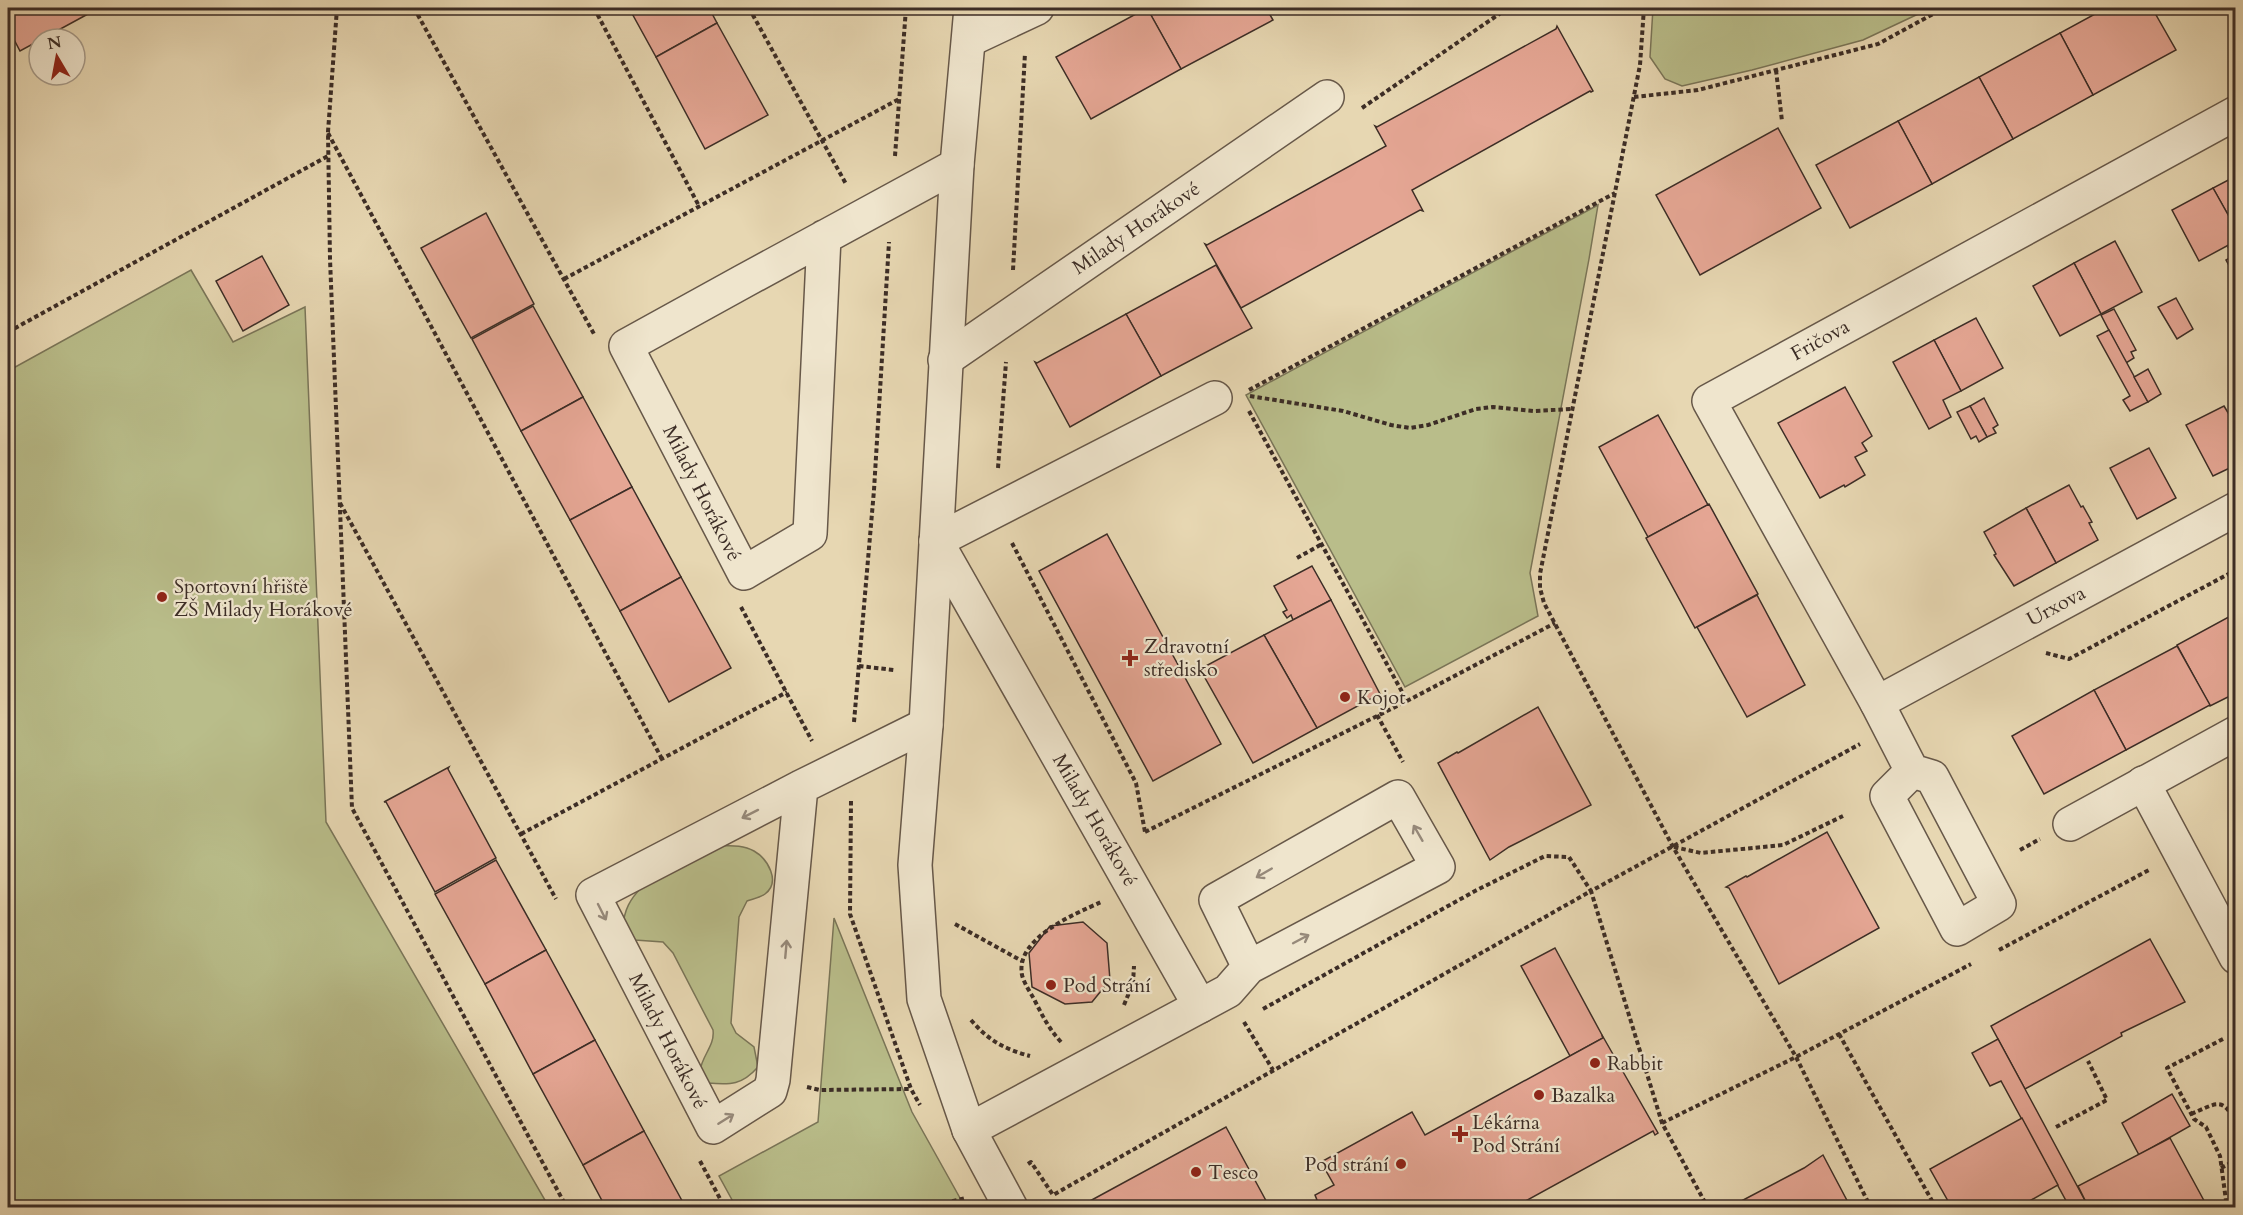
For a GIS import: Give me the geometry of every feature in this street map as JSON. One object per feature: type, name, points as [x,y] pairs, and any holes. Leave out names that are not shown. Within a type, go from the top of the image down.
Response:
[{"type":"street","points":[[971,8],[957,165],[926,725],[915,864],[924,999],[969,1130],[1011,1208]]},
{"type":"street","points":[[969,40],[1032,10]]},
{"type":"street","name":"Milady Horákové","points":[[945,360],[1327,97]]},
{"type":"street","name":"Fričova","points":[[1883,715],[1708,401],[2235,113]]},
{"type":"street","name":"Milady Horákové","points":[[824,237],[810,534],[744,573],[626,346],[824,237],[957,165]]},
{"type":"street","points":[[936,541],[1228,396]]},
{"type":"street","name":"Urxova","points":[[1883,715],[2235,509]]},
{"type":"street","name":"Milady Horákové","points":[[936,541],[1226,988]]},
{"type":"street","points":[[1883,715],[1912,771]]},
{"type":"street","name":"Milady Horákové","points":[[773,1080],[770,1091],[712,1127],[593,895],[926,725]]},
{"type":"street","points":[[2070,824],[2235,733]]},
{"type":"street","points":[[2143,783],[2235,957]]},
{"type":"street","points":[[773,1080],[801,787]]},
{"type":"street","points":[[969,1130],[1226,988],[1438,867],[1398,797],[1216,900],[1226,988]]},
{"type":"path","points":[[337,8],[328,156],[352,808],[567,1208]]},
{"type":"path","points":[[594,8],[699,206]]},
{"type":"path","points":[[749,8],[821,141],[878,208]]},
{"type":"path","points":[[906,8],[901,98],[878,208],[874,490],[851,762],[850,914],[911,1089],[922,1109]]},
{"type":"path","points":[[1358,111],[1508,8]]},
{"type":"path","points":[[1644,8],[1640,65],[1540,574],[1542,596],[1674,847],[1796,1057],[1871,1208]]},
{"type":"path","points":[[1634,97],[1698,90],[1878,44],[1944,8]]},
{"type":"path","points":[[1032,10],[995,510],[1136,783],[1145,832],[1407,701],[1555,623]]},
{"type":"path","points":[[1776,70],[1782,121]]},
{"type":"path","points":[[564,279],[901,98]]},
{"type":"path","points":[[328,132],[662,759]]},
{"type":"path","points":[[8,332],[328,156]]},
{"type":"path","points":[[1228,396],[1615,193]]},
{"type":"path","points":[[1228,396],[1343,411],[1410,428],[1476,409],[1493,407],[1534,411],[1572,409]]},
{"type":"path","points":[[1228,396],[1322,544],[1407,701]]},
{"type":"path","points":[[339,500],[560,906]]},
{"type":"path","points":[[1297,558],[1322,544]]},
{"type":"path","points":[[2040,651],[2068,658],[2235,570]]},
{"type":"path","points":[[859,666],[929,673]]},
{"type":"path","points":[[520,834],[787,692]]},
{"type":"path","points":[[1031,1162],[1053,1195],[1591,891],[1674,847],[1883,715]]},
{"type":"path","points":[[1674,847],[1701,853],[1783,845],[1843,816]]},
{"type":"path","points":[[1995,951],[2180,854]]},
{"type":"path","points":[[1243,1020],[1475,891],[1545,856],[1569,856],[1591,891],[1662,1122],[1708,1208]]},
{"type":"path","points":[[1062,1043],[1049,1029],[1022,975],[1022,961],[1028,948],[1053,927],[1105,900]]},
{"type":"path","points":[[951,932],[949,921],[1022,961]]},
{"type":"path","points":[[1119,1012],[1133,983],[1135,962]]},
{"type":"path","points":[[1662,1122],[1796,1057],[1974,962]]},
{"type":"path","points":[[1226,988],[1273,1070]]},
{"type":"path","points":[[969,1018],[986,1037],[1007,1050],[1033,1057]]},
{"type":"path","points":[[1839,1034],[1936,1208]]},
{"type":"path","points":[[2223,1039],[2167,1068],[2194,1119],[2206,1127],[2220,1156],[2227,1208]]},
{"type":"path","points":[[2056,1127],[2106,1100],[2088,1061]]},
{"type":"path","points":[[773,1080],[820,1090],[911,1089]]},
{"type":"path","points":[[2191,1114],[2216,1104],[2223,1104],[2228,1108],[2235,1123]]},
{"type":"path","points":[[697,1156],[725,1208]]},
{"type":"path","points":[[2222,1168],[2235,1160]]},
{"type":"path","points":[[923,1208],[970,1197],[965,1187]]},
{"type":"green space","points":[[1653,8],[1931,8],[1863,40],[1682,86],[1665,79],[1650,57]]},
{"type":"green space","points":[[1598,205],[1530,573],[1538,616],[1405,687],[1246,395]]},
{"type":"green space","name":"Sportovní hřiště ZŠ Milady Horákové","points":[[191,270],[233,342],[305,307],[326,822],[549,1207],[8,1207],[8,371]]},
{"type":"green space","points":[[716,846],[740,846],[754,851],[764,859],[772,877],[770,889],[763,895],[747,901],[739,917],[731,1023],[736,1033],[754,1047],[758,1067],[741,1080],[723,1084],[708,1083],[700,1071],[712,1041],[713,1030],[673,953],[663,942],[635,940],[623,927],[628,905],[642,887]]},
{"type":"green space","points":[[834,918],[912,1112],[965,1207],[736,1207],[719,1176],[818,1122]]},
{"type":"building","points":[[8,8],[99,8],[64,27],[27,27],[27,47],[20,51],[8,28]]},
{"type":"building","points":[[629,8],[709,8],[717,23],[656,57]]},
{"type":"building","points":[[1147,8],[1266,8],[1273,20],[1181,69]]},
{"type":"building","points":[[1147,8],[1181,69],[1091,119],[1056,57]]},
{"type":"building","points":[[2106,8],[2152,8],[2176,50],[2093,95],[2060,33]]},
{"type":"building","points":[[717,23],[768,115],[705,149],[656,57]]},
{"type":"building","points":[[1557,26],[1593,91],[1412,190],[1423,211],[1420,210],[1241,308],[1205,244],[1207,245],[1386,146],[1375,126],[1377,127],[1556,29]]},
{"type":"building","points":[[2060,33],[2093,95],[2013,139],[1979,77]]},
{"type":"building","points":[[1979,77],[2013,139],[1932,184],[1898,121]]},
{"type":"building","points":[[1898,121],[1932,184],[1850,228],[1816,165]]},
{"type":"building","points":[[1778,128],[1821,208],[1700,275],[1656,195]]},
{"type":"building","points":[[2236,176],[2236,229],[2213,188]]},
{"type":"building","points":[[2213,188],[2236,229],[2236,241],[2199,261],[2172,210]]},
{"type":"building","points":[[486,213],[534,304],[471,338],[421,248]]},
{"type":"building","points":[[2115,241],[2142,292],[2101,314],[2074,263]]},
{"type":"building","points":[[2236,243],[2236,278],[2226,260],[2233,256],[2228,247]]},
{"type":"building","points":[[262,256],[289,305],[243,331],[216,281]]},
{"type":"building","points":[[2074,263],[2101,314],[2060,336],[2033,286]]},
{"type":"building","points":[[1216,265],[1252,328],[1161,376],[1126,314]]},
{"type":"building","points":[[2176,298],[2193,329],[2177,339],[2158,307]]},
{"type":"building","points":[[533,306],[583,397],[521,431],[472,339]]},
{"type":"building","points":[[2114,309],[2136,350],[2131,352],[2134,358],[2126,363],[2101,315]]},
{"type":"building","points":[[1126,314],[1161,376],[1070,427],[1035,362],[1037,363]]},
{"type":"building","points":[[1976,318],[2003,368],[1961,391],[1934,340]]},
{"type":"building","points":[[2109,330],[2148,402],[2130,411],[2123,400],[2130,396],[2097,336]]},
{"type":"building","points":[[1934,340],[1961,391],[1943,400],[1951,417],[1929,429],[1893,362]]},
{"type":"building","points":[[2148,369],[2161,394],[2148,402],[2134,377]]},
{"type":"building","points":[[1845,387],[1872,436],[1862,443],[1867,451],[1855,457],[1865,475],[1820,498],[1778,423]]},
{"type":"building","points":[[583,397],[632,487],[570,520],[521,431]]},
{"type":"building","points":[[1984,398],[1998,425],[1993,428],[1996,433],[1987,437],[1970,406]]},
{"type":"building","points":[[1970,406],[1987,437],[1979,442],[1976,436],[1971,439],[1957,412]]},
{"type":"building","points":[[2224,406],[2236,426],[2236,465],[2213,476],[2186,425]]},
{"type":"building","points":[[1658,415],[1708,505],[1648,537],[1599,447]]},
{"type":"building","points":[[2149,448],[2176,498],[2137,519],[2110,468]]},
{"type":"building","points":[[2069,485],[2092,522],[2089,523],[2098,540],[2056,563],[2026,508]]},
{"type":"building","points":[[632,487],[681,577],[620,611],[570,520]]},
{"type":"building","points":[[1709,504],[1758,594],[1695,628],[1646,538]]},
{"type":"building","points":[[2026,508],[2056,563],[2014,586],[1994,555],[1996,554],[1984,532]]},
{"type":"building","name":"Zdravotní středisko","points":[[1107,534],[1221,744],[1153,781],[1039,571]]},
{"type":"building","points":[[1312,566],[1331,600],[1293,620],[1291,615],[1287,618],[1283,612],[1287,610],[1274,586]]},
{"type":"building","points":[[681,577],[731,668],[669,702],[620,611]]},
{"type":"building","points":[[1757,595],[1805,685],[1747,717],[1697,627]]},
{"type":"building","points":[[1331,600],[1380,694],[1317,728],[1264,635]]},
{"type":"building","points":[[2236,613],[2236,693],[2210,706],[2177,645]]},
{"type":"building","points":[[1264,635],[1317,728],[1253,763],[1200,669]]},
{"type":"building","points":[[2177,646],[2210,705],[2126,750],[2094,690]]},
{"type":"building","points":[[2094,690],[2126,750],[2044,794],[2012,736]]},
{"type":"building","points":[[1538,707],[1591,805],[1509,847],[1490,860],[1438,763]]},
{"type":"building","points":[[449,767],[448,769],[496,858],[435,892],[384,802]]},
{"type":"building","points":[[1827,832],[1879,928],[1779,984],[1729,888],[1726,887]]},
{"type":"building","points":[[496,860],[546,950],[485,984],[435,894]]},
{"type":"building","points":[[1083,922],[1107,943],[1110,980],[1092,1002],[1065,1004],[1032,987],[1029,953],[1050,926]]},
{"type":"building","points":[[2150,939],[2185,1002],[2121,1033],[2122,1036],[2025,1089],[1991,1026]]},
{"type":"building","points":[[1555,948],[1603,1038],[1570,1056],[1521,966]]},
{"type":"building","points":[[546,950],[595,1040],[533,1074],[485,984]]},
{"type":"building","points":[[1602,1035],[1658,1133],[1655,1135],[1653,1131],[1513,1208],[1293,1208],[1306,1201],[1308,1205],[1317,1200],[1315,1195],[1334,1185],[1321,1162],[1412,1112],[1425,1135],[1603,1038]]},
{"type":"building","points":[[1998,1039],[2089,1208],[2070,1208],[2001,1081],[1990,1086],[1972,1053]]},
{"type":"building","points":[[595,1040],[644,1131],[583,1165],[533,1074]]},
{"type":"building","points":[[2172,1094],[2190,1126],[2139,1155],[2122,1123]]},
{"type":"building","points":[[2022,1118],[2058,1185],[2017,1208],[1952,1208],[1930,1169]]},
{"type":"building","name":"Tesco","points":[[1226,1127],[1270,1208],[1077,1208]]},
{"type":"building","points":[[644,1131],[686,1208],[606,1208],[583,1165]]},
{"type":"building","points":[[2170,1138],[2208,1208],[2089,1208],[2078,1186]]},
{"type":"building","points":[[1823,1155],[1851,1208],[1728,1208],[1804,1168]]},
{"type":"place","name":"Sportovní hřiště ZŠ Milady Horákové","points":[[162,597]]},
{"type":"place","name":"Zdravotní středisko","points":[[1130,658]]},
{"type":"place","name":"Kojot","points":[[1345,697]]},
{"type":"place","name":"Pod Strání","points":[[1051,985]]},
{"type":"place","name":"Rabbit","points":[[1595,1063]]},
{"type":"place","name":"Bazalka","points":[[1539,1095]]},
{"type":"place","name":"Lékárna Pod Strání","points":[[1460,1134]]},
{"type":"place","name":"Pod strání","points":[[1401,1164]]},
{"type":"place","name":"Tesco","points":[[1196,1172]]}]
